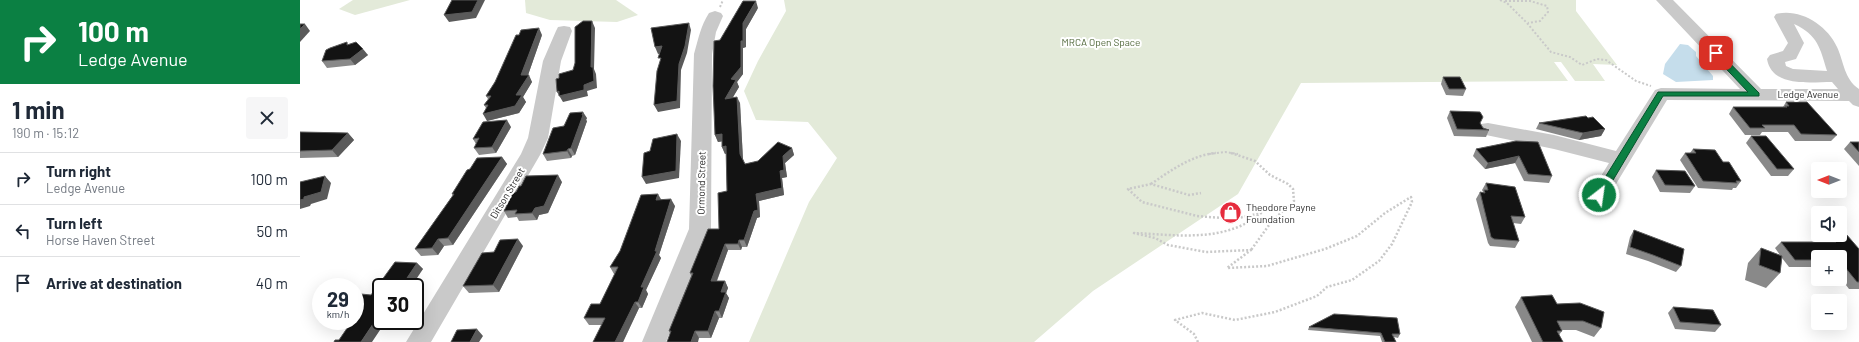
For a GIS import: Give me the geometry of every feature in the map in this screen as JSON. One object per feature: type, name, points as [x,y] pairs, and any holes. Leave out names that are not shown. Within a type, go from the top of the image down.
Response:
[{"type":"street","points":[[1664,0],[1756,94]]},
{"type":"street","name":"Ormond Street","points":[[654,342],[700,229],[702,54],[708,32],[715,16]]},
{"type":"street","points":[[1839,77],[1798,75],[1783,72],[1778,67],[1776,59],[1790,55],[1796,43],[1782,17],[1797,19],[1810,25],[1826,42],[1839,77],[1857,97]]},
{"type":"street","name":"Ditson Street","points":[[418,342],[530,155],[538,138],[552,61],[564,31]]},
{"type":"street","points":[[1595,202],[1657,90]]},
{"type":"street","name":"Ledge Avenue","points":[[1657,90],[1857,97]]},
{"type":"street","points":[[1488,130],[1554,142],[1620,159]]},
{"type":"path","points":[[1501,0],[1507,3],[1527,23],[1551,52],[1570,57],[1582,65],[1589,64],[1597,58],[1604,59],[1639,84],[1657,90]]},
{"type":"path","points":[[1501,0],[1530,1],[1547,6],[1548,12],[1540,21],[1527,23]]},
{"type":"path","points":[[1198,342],[1194,334],[1175,320],[1202,313],[1235,320],[1274,312],[1318,296],[1326,287],[1352,280],[1379,261],[1392,244],[1412,202],[1411,197],[1385,213],[1357,236],[1325,249],[1267,266],[1227,268],[1251,250],[1272,221],[1294,201],[1295,190],[1290,185],[1270,174],[1263,165],[1252,158],[1224,151],[1202,154],[1173,169],[1151,184],[1128,189],[1142,202],[1197,216],[1234,219],[1261,213],[1255,220],[1231,231],[1198,234],[1134,233],[1155,238],[1168,245],[1206,252],[1251,250]]},
{"type":"path","points":[[1151,184],[1188,195],[1201,193]]},
{"type":"green space","points":[[353,0],[410,0],[355,15],[339,9]]},
{"type":"green space","points":[[525,0],[616,0],[638,15],[617,22],[550,20],[526,13]]},
{"type":"green space","name":"MRCA Open Space","points":[[784,0],[1576,0],[1576,11],[1617,65],[1593,64],[1605,81],[1575,81],[1561,62],[1554,62],[1568,81],[1301,83],[1238,194],[1093,291],[1034,342],[749,342],[809,202],[837,158],[808,122],[756,120],[744,91],[758,61],[786,11]]},
{"type":"water","points":[[1680,44],[1688,45],[1696,52],[1696,56],[1713,76],[1713,80],[1676,82],[1663,74],[1665,64]]},
{"type":"building","points":[[452,0],[478,0],[472,12],[444,15]]},
{"type":"building","points":[[743,1],[756,1],[743,23],[741,67],[731,79],[736,80],[725,99],[737,97],[740,154],[745,164],[758,161],[778,142],[792,148],[783,156],[784,170],[780,171],[782,188],[756,194],[758,210],[754,211],[744,240],[739,240],[738,244],[725,244],[711,281],[725,281],[721,292],[726,292],[719,311],[715,311],[708,331],[695,331],[691,342],[667,342],[671,331],[669,331],[693,273],[690,273],[708,229],[719,229],[718,193],[727,191],[726,146],[722,147],[722,134],[715,135],[713,86],[714,41],[720,40]]},
{"type":"building","points":[[583,21],[592,21],[591,67],[593,67],[594,81],[584,85],[584,90],[559,96],[559,91],[557,92],[556,79],[559,78],[559,74],[573,70],[575,63],[575,27]]},
{"type":"building","points":[[689,23],[685,46],[679,64],[677,101],[654,105],[657,71],[661,58],[658,58],[662,46],[655,47],[651,28]]},
{"type":"building","points":[[300,24],[305,24],[300,29]]},
{"type":"building","points":[[539,28],[521,75],[529,75],[516,95],[522,95],[515,106],[483,114],[488,105],[484,105],[491,96],[486,96],[495,82],[516,35],[519,35],[521,30]]},
{"type":"building","points":[[347,42],[347,45],[356,42],[363,49],[350,59],[322,61],[326,50]]},
{"type":"building","points":[[1443,77],[1460,77],[1466,89],[1449,89]]},
{"type":"building","points":[[1786,102],[1807,102],[1837,135],[1801,134],[1794,125],[1762,125],[1765,128],[1750,128],[1733,107],[1787,107],[1785,106],[1789,106]]},
{"type":"building","points":[[1450,111],[1480,112],[1483,117],[1480,123],[1483,128],[1489,130],[1457,129]]},
{"type":"building","points":[[583,112],[571,148],[567,151],[543,154],[553,128],[564,126],[570,113]]},
{"type":"building","points":[[1586,116],[1588,118],[1593,117],[1605,129],[1583,133],[1539,123]]},
{"type":"building","points":[[507,120],[492,147],[474,148],[479,138],[473,139],[483,122]]},
{"type":"building","points":[[300,132],[348,133],[332,150],[300,151]]},
{"type":"building","points":[[677,134],[676,171],[642,177],[644,153],[650,151],[653,139]]},
{"type":"building","points":[[1751,136],[1766,136],[1794,169],[1777,169]]},
{"type":"building","points":[[1516,141],[1538,142],[1552,176],[1528,174],[1519,156],[1488,163],[1476,149]]},
{"type":"building","points":[[1850,142],[1859,142],[1859,152]]},
{"type":"building","points":[[1693,149],[1715,150],[1723,162],[1729,162],[1741,181],[1736,181],[1737,183],[1703,181],[1685,153],[1696,153]]},
{"type":"building","points":[[502,157],[448,238],[438,239],[432,248],[415,249],[454,194],[452,194],[467,170],[470,169],[477,158]]},
{"type":"building","points":[[1656,170],[1685,171],[1695,186],[1665,185]]},
{"type":"building","points":[[558,175],[544,206],[535,208],[532,213],[515,214],[517,210],[504,211],[513,192],[516,192],[519,186],[521,186],[526,176]]},
{"type":"building","points":[[325,176],[321,192],[304,197],[304,199],[300,200],[300,182]]},
{"type":"building","points":[[1486,183],[1515,187],[1525,217],[1511,216],[1519,241],[1494,239],[1491,237],[1480,192],[1485,193],[1484,190],[1488,190]]},
{"type":"building","points":[[658,194],[656,200],[671,199],[655,251],[657,251],[641,287],[644,287],[638,302],[635,302],[615,342],[593,342],[605,318],[584,318],[591,304],[600,304],[618,267],[610,267],[620,251],[641,195]]},
{"type":"building","points":[[1634,230],[1684,249],[1681,266],[1630,247]]},
{"type":"building","points":[[1847,235],[1859,249],[1859,282],[1857,282],[1847,270],[1847,250],[1811,250],[1811,260],[1795,260],[1781,242],[1847,242]]},
{"type":"building","points":[[518,239],[493,285],[463,286],[482,253],[494,252],[500,240]]},
{"type":"building","points":[[1761,248],[1782,256],[1780,273],[1759,265]]},
{"type":"building","points":[[395,262],[417,263],[407,278],[383,278]]},
{"type":"building","points":[[364,294],[371,295],[372,294],[372,326],[361,342],[334,342],[335,340],[339,340],[346,330],[364,330]]},
{"type":"building","points":[[1552,295],[1557,304],[1580,303],[1604,312],[1601,328],[1583,321],[1557,321],[1562,331],[1557,331],[1563,342],[1543,342],[1521,297]]},
{"type":"building","points":[[1673,307],[1713,310],[1721,325],[1680,322]]},
{"type":"building","points":[[1334,314],[1397,318],[1400,334],[1392,334],[1396,342],[1385,342],[1381,333],[1309,327]]},
{"type":"building","points":[[477,329],[470,342],[451,342],[457,330]]},
{"type":"place","name":"Theodore Payne Foundation","points":[[1230,213]]},
{"type":"route","points":[[1599,195],[1661,94],[1756,94],[1716,53]]}]
